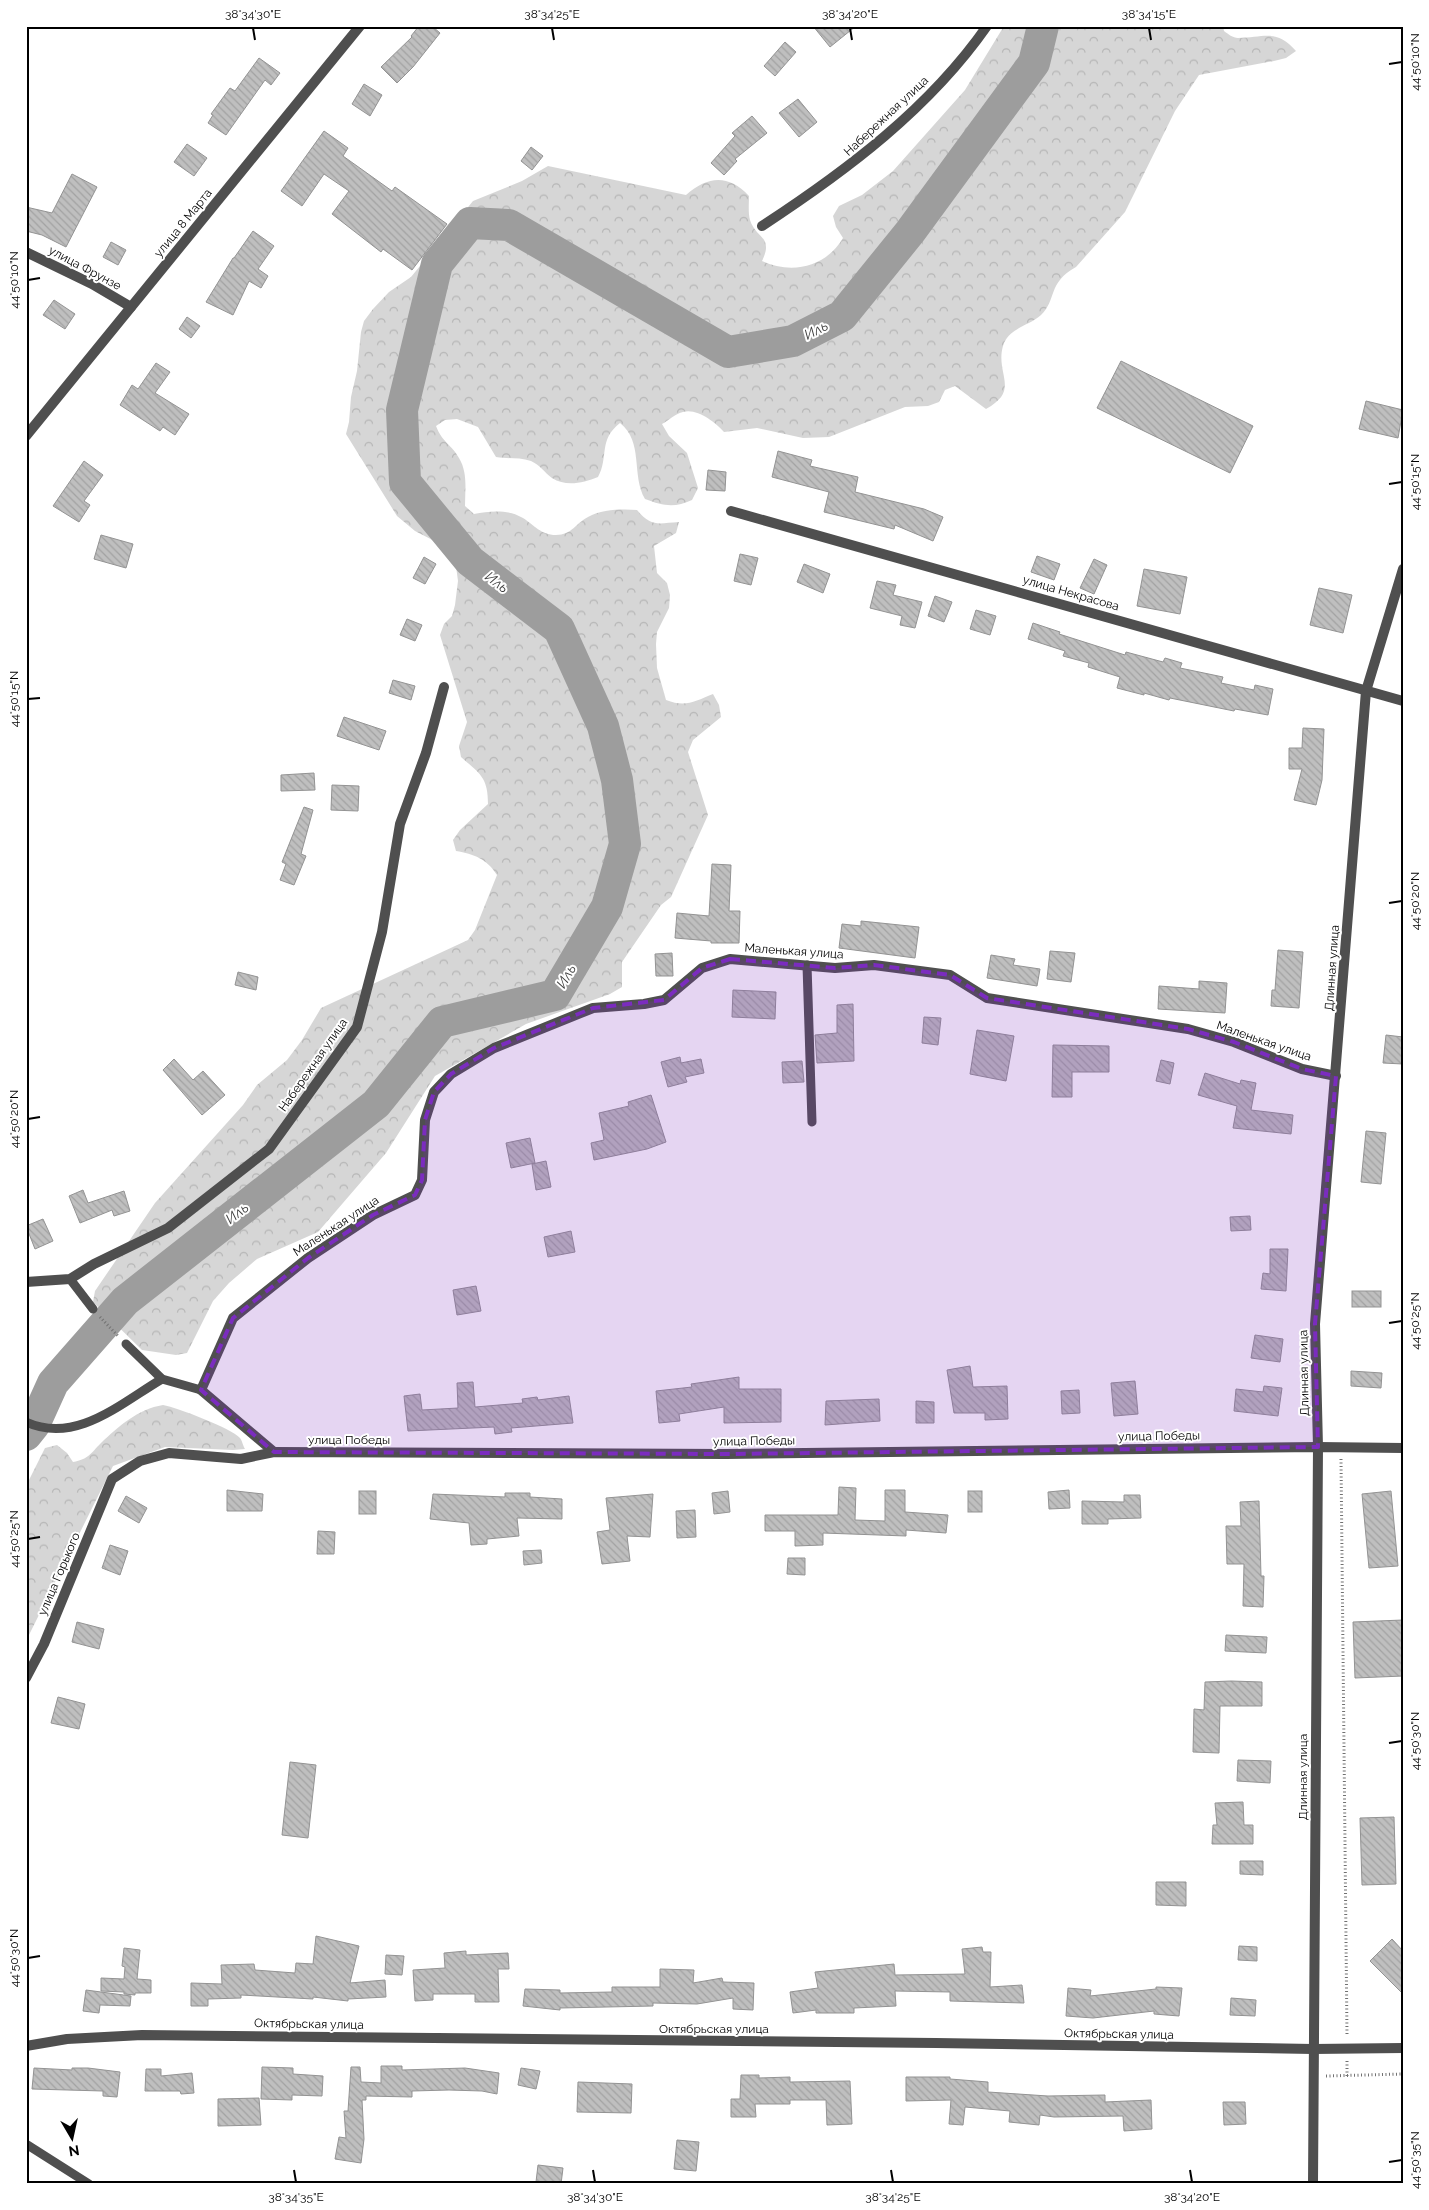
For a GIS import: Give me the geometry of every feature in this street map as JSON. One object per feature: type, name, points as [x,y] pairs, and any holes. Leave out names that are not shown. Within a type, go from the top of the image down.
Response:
[{"type":"street","name":"улица 8 Марта","points":[[26,436],[360,26]]},
{"type":"street","name":"Набережная улица","points":[[762,226],[825,184],[865,154],[920,103],[967,55],[987,26]]},
{"type":"street","name":"улица Фрунзе","points":[[26,252],[92,284],[131,308]]},
{"type":"street","name":"улица Некрасова","points":[[731,511],[1403,701]]},
{"type":"street","name":"Длинная улица","points":[[1313,2184],[1318,1446],[1315,1324],[1366,691],[1403,569]]},
{"type":"street","name":"Набережная улица","points":[[26,1282],[70,1279],[94,1264],[168,1228],[269,1150],[357,1027],[382,932],[400,824],[426,753],[444,687]]},
{"type":"street","name":"Маленькая улица","points":[[201,1390],[234,1318],[308,1258],[373,1215],[415,1195],[422,1180],[425,1120],[434,1092],[451,1074],[494,1048],[593,1008],[644,1004],[664,1000],[702,968],[730,959],[835,968],[874,965],[950,975],[988,998],[1188,1029],[1234,1042],[1302,1069],[1336,1076]]},
{"type":"street","points":[[201,1390],[274,1452]]},
{"type":"street","name":"улица Победы","points":[[112,1479],[140,1460],[169,1453],[241,1459],[274,1452],[726,1454],[1318,1446],[1403,1448]]},
{"type":"street","name":"улица Горького","points":[[26,1678],[44,1644],[112,1479]]},
{"type":"street","name":"Октябрьская улица","points":[[26,2046],[67,2039],[142,2035],[926,2043],[1314,2050],[1403,2048]]},
{"type":"lane","points":[[808,965],[812,1122]]},
{"type":"lane","points":[[70,1279],[92,1309]]},
{"type":"lane","points":[[126,1344],[162,1379],[201,1390]]},
{"type":"lane","points":[[26,1422],[66,1430],[96,1419],[162,1379]]},
{"type":"lane","points":[[26,2144],[89,2184]]},
{"type":"path","points":[[92,1309],[126,1344]]},
{"type":"path","points":[[1341,1447],[1347,2076]]},
{"type":"path","points":[[1313,2077],[1403,2074]]},
{"type":"highlighted area","points":[[730,959],[835,968],[874,965],[950,975],[987,998],[1188,1029],[1234,1042],[1302,1069],[1336,1076],[1315,1324],[1318,1447],[726,1454],[274,1452],[201,1390],[233,1318],[308,1258],[373,1215],[415,1195],[422,1180],[425,1120],[434,1092],[451,1074],[494,1048],[593,1008],[664,1000],[702,968]]},
{"type":"green space","points":[[1004,26],[1223,26],[1224,31],[1231,36],[1238,38],[1276,37],[1282,39],[1296,51],[1286,58],[1274,61],[1199,75],[1175,111],[1125,212],[1076,267],[1067,273],[1056,285],[1046,309],[1041,315],[1009,335],[1003,346],[1001,356],[1005,388],[996,402],[986,409],[955,386],[945,390],[939,402],[928,406],[905,407],[829,437],[803,438],[757,428],[724,432],[711,420],[700,414],[688,411],[680,413],[662,424],[669,436],[687,453],[698,488],[692,500],[674,505],[663,505],[645,499],[639,480],[635,449],[627,431],[620,423],[613,429],[606,442],[603,463],[598,477],[575,483],[557,481],[531,461],[496,457],[478,427],[457,419],[445,420],[436,426],[441,436],[462,464],[465,482],[465,506],[474,514],[511,513],[551,535],[566,533],[594,514],[612,510],[637,510],[647,520],[656,523],[679,522],[676,533],[654,546],[657,573],[667,583],[670,595],[669,608],[657,632],[657,668],[666,700],[685,703],[713,694],[719,705],[721,717],[693,740],[688,752],[708,815],[671,897],[661,905],[622,962],[622,987],[610,994],[526,1024],[435,1076],[386,1153],[318,1232],[257,1259],[229,1283],[213,1301],[187,1353],[176,1355],[142,1350],[93,1302],[95,1291],[155,1203],[243,1105],[257,1085],[287,1060],[302,1040],[321,1008],[468,940],[475,930],[497,875],[480,858],[456,851],[453,840],[460,830],[488,804],[488,795],[482,777],[461,757],[459,746],[467,722],[440,635],[444,624],[452,616],[455,605],[458,581],[455,559],[448,548],[415,531],[397,516],[346,434],[364,321],[389,292],[411,277],[473,201],[522,181],[548,166],[686,195],[710,181],[726,181],[749,196],[750,220],[756,231],[763,238],[766,247],[762,261],[773,265],[796,268],[818,262],[836,248],[843,238],[836,227],[833,216],[839,206],[862,195],[893,171],[965,90]]},
{"type":"green space","points":[[163,1405],[192,1414],[226,1429],[240,1438],[245,1449],[165,1447],[113,1466],[26,1641],[26,1486],[45,1448],[57,1445],[67,1453],[73,1462],[83,1459],[89,1456],[129,1419],[145,1410]]},
{"type":"building","points":[[419,26],[432,26],[440,33],[413,67],[397,83],[381,67],[412,37]]},
{"type":"building","points":[[813,26],[856,26],[830,47]]},
{"type":"building","points":[[785,42],[796,52],[775,76],[764,66]]},
{"type":"building","points":[[259,58],[280,73],[271,85],[265,80],[226,135],[208,123],[213,115],[211,114],[230,88],[235,91]]},
{"type":"building","points":[[364,84],[382,95],[370,116],[352,104]]},
{"type":"building","points":[[798,99],[817,122],[799,137],[779,113]]},
{"type":"building","points":[[752,116],[767,133],[735,159],[737,161],[724,175],[711,163],[735,136],[732,133]]},
{"type":"building","points":[[324,131],[348,148],[343,156],[392,191],[395,187],[447,224],[412,270],[383,249],[381,252],[332,214],[349,191],[324,174],[302,206],[281,191]]},
{"type":"building","points":[[187,144],[207,158],[194,176],[174,162]]},
{"type":"building","points":[[531,147],[543,156],[532,170],[521,161]]},
{"type":"building","points":[[72,174],[97,187],[66,247],[42,235],[26,231],[26,207],[52,213]]},
{"type":"building","points":[[253,231],[274,246],[258,269],[268,276],[261,288],[249,281],[233,315],[206,302],[233,258]]},
{"type":"building","points":[[111,242],[126,250],[118,265],[103,257]]},
{"type":"building","points":[[54,300],[75,314],[65,329],[43,315]]},
{"type":"building","points":[[187,317],[200,326],[191,338],[179,329]]},
{"type":"building","points":[[1121,361],[1253,426],[1230,473],[1097,408]]},
{"type":"building","points":[[156,363],[170,372],[155,393],[189,414],[175,435],[163,427],[160,431],[120,405],[132,385],[138,389]]},
{"type":"building","points":[[1366,401],[1403,410],[1398,438],[1359,429]]},
{"type":"building","points":[[778,451],[812,460],[810,466],[858,477],[855,492],[924,509],[943,517],[933,541],[895,525],[894,529],[824,512],[829,492],[772,477]]},
{"type":"building","points":[[84,461],[103,475],[84,501],[90,505],[79,522],[53,506]]},
{"type":"building","points":[[708,470],[726,472],[725,491],[706,490]]},
{"type":"building","points":[[101,535],[133,544],[126,568],[94,559]]},
{"type":"building","points":[[740,554],[758,558],[751,585],[734,581]]},
{"type":"building","points":[[1037,556],[1060,564],[1054,580],[1031,572]]},
{"type":"building","points":[[424,557],[436,564],[425,584],[413,578]]},
{"type":"building","points":[[1094,559],[1107,565],[1094,594],[1080,588]]},
{"type":"building","points":[[804,564],[830,574],[823,593],[797,582]]},
{"type":"building","points":[[1144,569],[1187,577],[1180,614],[1137,606]]},
{"type":"building","points":[[877,581],[896,585],[893,595],[922,602],[915,628],[900,625],[902,616],[870,608]]},
{"type":"building","points":[[1319,588],[1352,595],[1343,633],[1310,625]]},
{"type":"building","points":[[935,596],[952,602],[944,622],[928,616]]},
{"type":"building","points":[[976,610],[996,616],[990,635],[970,629]]},
{"type":"building","points":[[407,619],[422,625],[415,641],[400,635]]},
{"type":"building","points":[[1033,623],[1060,632],[1059,634],[1125,655],[1126,652],[1163,662],[1165,658],[1182,663],[1180,668],[1223,677],[1221,683],[1254,690],[1255,685],[1273,689],[1268,715],[1235,709],[1234,711],[1170,698],[1169,700],[1117,688],[1120,677],[1088,667],[1089,663],[1063,656],[1065,651],[1028,639]]},
{"type":"building","points":[[393,680],[415,686],[411,700],[389,693]]},
{"type":"building","points":[[344,717],[386,731],[379,750],[337,736]]},
{"type":"building","points":[[1303,728],[1324,729],[1322,780],[1316,805],[1294,800],[1302,769],[1289,769],[1289,748],[1302,748]]},
{"type":"building","points":[[314,773],[315,790],[281,791],[281,775]]},
{"type":"building","points":[[332,785],[359,786],[358,811],[331,810]]},
{"type":"building","points":[[304,807],[313,810],[301,854],[306,856],[294,885],[280,880],[286,864],[282,862]]},
{"type":"building","points":[[712,864],[731,865],[729,911],[740,911],[739,943],[711,943],[711,941],[675,938],[677,913],[709,916]]},
{"type":"building","points":[[861,921],[919,927],[915,958],[839,948],[842,924],[861,926]]},
{"type":"building","points":[[1278,950],[1303,952],[1299,1008],[1271,1006],[1272,990],[1275,990]]},
{"type":"building","points":[[1050,951],[1075,953],[1071,982],[1047,979]]},
{"type":"building","points":[[672,953],[673,976],[656,976],[655,954]]},
{"type":"building","points":[[991,955],[1015,959],[1013,965],[1040,969],[1037,986],[987,978]]},
{"type":"building","points":[[238,972],[258,977],[256,990],[235,985]]},
{"type":"building","points":[[1199,981],[1227,983],[1225,1013],[1158,1009],[1159,986],[1199,989]]},
{"type":"building","points":[[733,990],[776,992],[775,1019],[732,1017]]},
{"type":"building","points":[[853,1004],[854,1061],[817,1063],[815,1035],[837,1033],[837,1005]]},
{"type":"building","points":[[924,1017],[941,1018],[938,1045],[922,1043]]},
{"type":"building","points":[[977,1030],[1014,1036],[1006,1081],[970,1074]]},
{"type":"building","points":[[1386,1035],[1403,1037],[1403,1064],[1383,1063]]},
{"type":"building","points":[[1053,1045],[1109,1046],[1109,1072],[1072,1072],[1072,1097],[1052,1097]]},
{"type":"building","points":[[680,1057],[681,1063],[701,1059],[704,1073],[685,1077],[687,1082],[668,1087],[661,1062]]},
{"type":"building","points":[[174,1059],[193,1080],[203,1071],[225,1095],[202,1115],[163,1070]]},
{"type":"building","points":[[1161,1060],[1174,1063],[1170,1084],[1156,1081]]},
{"type":"building","points":[[802,1061],[804,1082],[783,1083],[782,1062]]},
{"type":"building","points":[[1205,1073],[1240,1084],[1241,1080],[1256,1083],[1251,1110],[1293,1115],[1291,1134],[1233,1128],[1237,1106],[1198,1095]]},
{"type":"building","points":[[651,1095],[666,1142],[647,1149],[594,1160],[591,1143],[604,1140],[599,1113],[629,1106],[628,1102]]},
{"type":"building","points":[[1366,1131],[1386,1133],[1381,1184],[1361,1182]]},
{"type":"building","points":[[530,1138],[535,1163],[511,1168],[506,1143]]},
{"type":"building","points":[[546,1161],[551,1187],[536,1190],[532,1164]]},
{"type":"building","points":[[83,1190],[88,1203],[124,1191],[130,1211],[114,1216],[112,1210],[80,1223],[69,1196]]},
{"type":"building","points":[[1250,1216],[1251,1230],[1231,1231],[1230,1217]]},
{"type":"building","points":[[43,1219],[53,1241],[35,1249],[26,1226]]},
{"type":"building","points":[[571,1231],[575,1252],[548,1257],[544,1237]]},
{"type":"building","points":[[1270,1249],[1288,1249],[1286,1291],[1261,1289],[1263,1273],[1270,1274]]},
{"type":"building","points":[[476,1286],[481,1311],[457,1315],[453,1290]]},
{"type":"building","points":[[1352,1291],[1381,1291],[1381,1307],[1352,1307]]},
{"type":"building","points":[[1255,1335],[1283,1339],[1280,1362],[1251,1358]]},
{"type":"building","points":[[970,1366],[973,1387],[1007,1386],[1008,1419],[985,1420],[985,1413],[954,1413],[947,1370]]},
{"type":"building","points":[[1351,1371],[1382,1373],[1381,1388],[1351,1386]]},
{"type":"building","points":[[739,1377],[739,1389],[781,1389],[781,1422],[724,1423],[724,1407],[679,1414],[680,1421],[659,1423],[656,1391],[692,1387],[691,1384]]},
{"type":"building","points":[[1135,1381],[1138,1414],[1114,1416],[1111,1383]]},
{"type":"building","points":[[473,1382],[475,1407],[523,1403],[522,1399],[537,1397],[538,1400],[569,1396],[573,1423],[511,1428],[512,1432],[495,1434],[494,1427],[408,1431],[404,1396],[420,1394],[422,1410],[458,1408],[457,1383]]},
{"type":"building","points":[[1264,1386],[1282,1388],[1278,1416],[1234,1411],[1236,1389],[1263,1392]]},
{"type":"building","points":[[1079,1390],[1080,1413],[1062,1414],[1061,1391]]},
{"type":"building","points":[[879,1399],[880,1421],[825,1425],[826,1401]]},
{"type":"building","points":[[916,1401],[934,1402],[934,1423],[916,1423]]},
{"type":"building","points":[[839,1487],[856,1488],[855,1520],[885,1521],[885,1490],[905,1490],[905,1512],[948,1515],[946,1533],[906,1530],[906,1536],[823,1533],[823,1545],[795,1546],[795,1531],[765,1531],[765,1515],[838,1515]]},
{"type":"building","points":[[227,1490],[263,1494],[262,1511],[227,1511]]},
{"type":"building","points":[[1069,1490],[1070,1508],[1049,1509],[1048,1492]]},
{"type":"building","points":[[359,1491],[376,1491],[376,1514],[359,1514]]},
{"type":"building","points":[[728,1491],[730,1512],[714,1514],[712,1493]]},
{"type":"building","points":[[968,1491],[982,1491],[982,1512],[968,1512]]},
{"type":"building","points":[[1391,1491],[1398,1566],[1369,1568],[1362,1494]]},
{"type":"building","points":[[505,1493],[530,1493],[530,1497],[562,1499],[562,1519],[517,1518],[519,1536],[487,1539],[487,1544],[471,1545],[469,1523],[430,1519],[433,1494],[505,1497]]},
{"type":"building","points":[[653,1494],[650,1537],[627,1536],[630,1561],[602,1564],[597,1532],[610,1530],[606,1498]]},
{"type":"building","points":[[1124,1495],[1140,1495],[1141,1518],[1108,1519],[1108,1524],[1082,1524],[1082,1501],[1124,1502]]},
{"type":"building","points":[[126,1496],[147,1508],[139,1523],[118,1511]]},
{"type":"building","points":[[1259,1501],[1261,1576],[1264,1576],[1263,1607],[1243,1606],[1244,1564],[1227,1564],[1226,1526],[1241,1526],[1240,1502]]},
{"type":"building","points":[[695,1510],[696,1537],[677,1538],[676,1511]]},
{"type":"building","points":[[318,1531],[335,1532],[334,1554],[317,1554]]},
{"type":"building","points":[[110,1545],[128,1551],[120,1575],[102,1568]]},
{"type":"building","points":[[541,1550],[542,1563],[524,1565],[523,1551]]},
{"type":"building","points":[[788,1558],[805,1558],[805,1575],[787,1574]]},
{"type":"building","points":[[1403,1620],[1403,1676],[1355,1678],[1353,1622]]},
{"type":"building","points":[[77,1622],[104,1629],[99,1649],[72,1642]]},
{"type":"building","points":[[1226,1635],[1267,1637],[1266,1653],[1225,1651]]},
{"type":"building","points":[[1205,1682],[1262,1682],[1262,1706],[1220,1706],[1219,1753],[1193,1752],[1194,1709],[1204,1710]]},
{"type":"building","points":[[58,1697],[85,1704],[79,1729],[51,1723]]},
{"type":"building","points":[[1238,1760],[1271,1761],[1270,1783],[1237,1781]]},
{"type":"building","points":[[290,1762],[316,1765],[308,1838],[282,1835]]},
{"type":"building","points":[[1243,1802],[1244,1825],[1253,1825],[1253,1844],[1212,1844],[1213,1825],[1217,1825],[1215,1803]]},
{"type":"building","points":[[1394,1817],[1396,1884],[1362,1885],[1360,1818]]},
{"type":"building","points":[[1240,1861],[1263,1861],[1263,1875],[1240,1874]]},
{"type":"building","points":[[1156,1882],[1186,1882],[1186,1906],[1156,1905]]},
{"type":"building","points":[[316,1936],[359,1946],[350,1983],[385,1980],[386,1997],[348,1999],[348,2001],[313,1997],[313,1999],[241,1995],[241,1998],[208,1999],[208,2006],[191,2006],[191,1983],[222,1984],[221,1965],[254,1964],[255,1970],[295,1973],[296,1963],[313,1964]]},
{"type":"building","points":[[1392,1939],[1403,1951],[1403,1994],[1370,1961]]},
{"type":"building","points":[[1239,1946],[1257,1947],[1257,1961],[1238,1960]]},
{"type":"building","points":[[982,1947],[983,1952],[991,1952],[990,1987],[1022,1985],[1024,2003],[950,2001],[950,1992],[895,1991],[896,2006],[854,2008],[854,2013],[816,2013],[816,2010],[793,2013],[790,1992],[818,1988],[815,1972],[894,1964],[895,1975],[965,1974],[962,1949]]},
{"type":"building","points":[[124,1948],[140,1950],[137,1979],[151,1980],[151,1993],[135,1993],[135,1995],[124,1994],[124,1992],[101,1991],[101,1978],[124,1979],[125,1967],[122,1966]]},
{"type":"building","points":[[466,1951],[466,1955],[508,1953],[509,1969],[498,1969],[499,2002],[475,2002],[475,1994],[433,1994],[433,2000],[415,2001],[413,1970],[445,1968],[444,1953]]},
{"type":"building","points":[[386,1955],[404,1956],[402,1975],[385,1974]]},
{"type":"building","points":[[660,1969],[694,1970],[693,1983],[722,1978],[723,1982],[754,1983],[753,2010],[733,2009],[733,1998],[697,2004],[653,2003],[653,2006],[560,2008],[560,2010],[523,2006],[525,1989],[560,1990],[560,1993],[612,1992],[612,1987],[660,1987]]},
{"type":"building","points":[[1156,1987],[1182,1988],[1179,2016],[1154,2014],[1154,2011],[1093,2018],[1066,2016],[1068,1988],[1091,1990],[1090,1996],[1156,1989]]},
{"type":"building","points":[[86,1990],[131,1996],[130,2006],[100,2005],[99,2013],[83,2011]]},
{"type":"building","points":[[1231,1998],[1256,2000],[1255,2016],[1230,2015]]},
{"type":"building","points":[[381,2066],[402,2066],[402,2070],[465,2068],[499,2073],[497,2094],[482,2091],[449,2090],[412,2091],[412,2097],[366,2096],[366,2100],[362,2100],[364,2139],[361,2163],[335,2159],[339,2137],[346,2138],[344,2111],[348,2111],[351,2067],[360,2067],[361,2082],[381,2083]]},
{"type":"building","points":[[262,2067],[293,2068],[293,2074],[323,2076],[322,2096],[292,2095],[292,2100],[261,2099]]},
{"type":"building","points":[[34,2068],[72,2070],[72,2068],[88,2068],[120,2072],[117,2097],[103,2096],[103,2091],[32,2089]]},
{"type":"building","points":[[521,2068],[540,2071],[536,2089],[518,2085]]},
{"type":"building","points":[[146,2069],[161,2069],[161,2076],[192,2073],[194,2093],[181,2094],[180,2091],[145,2091]]},
{"type":"building","points":[[741,2075],[759,2075],[759,2078],[790,2077],[790,2082],[850,2081],[852,2124],[827,2125],[826,2100],[790,2100],[790,2104],[755,2104],[756,2117],[731,2117],[731,2099],[740,2099]]},
{"type":"building","points":[[906,2077],[950,2077],[950,2079],[988,2082],[988,2092],[1048,2096],[1105,2095],[1105,2102],[1151,2100],[1152,2129],[1124,2131],[1123,2116],[1054,2117],[1040,2115],[1039,2125],[1009,2122],[1010,2111],[965,2107],[963,2125],[949,2124],[951,2100],[906,2101]]},
{"type":"building","points":[[578,2082],[632,2084],[631,2113],[577,2112]]},
{"type":"building","points":[[259,2098],[261,2125],[218,2126],[218,2099]]},
{"type":"building","points":[[1223,2102],[1245,2102],[1246,2124],[1224,2125]]},
{"type":"building","points":[[677,2140],[699,2142],[696,2171],[674,2169]]},
{"type":"building","points":[[538,2165],[563,2168],[561,2184],[536,2182]]},
{"type":"waterway","name":"Иль","points":[[26,1435],[34,1425],[53,1383],[125,1301],[376,1104],[442,1022],[555,995],[607,907],[625,844],[617,780],[603,726],[559,629],[470,561],[405,482],[402,410],[437,264],[470,223],[509,225],[728,352],[793,341],[842,316],[910,232],[1034,63],[1043,26]]}]
